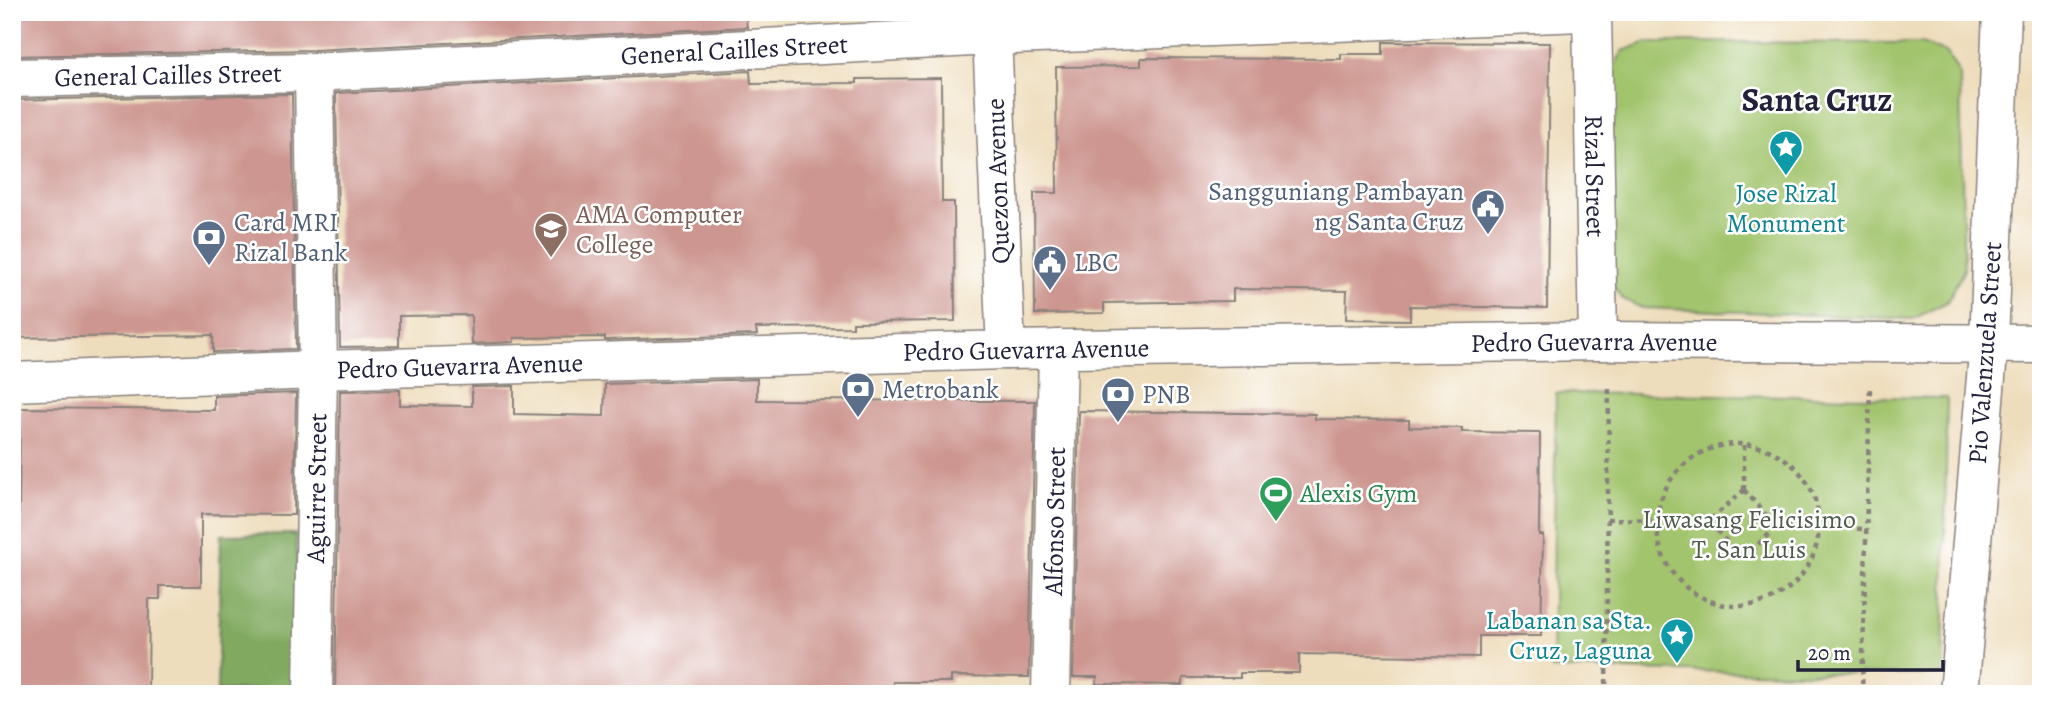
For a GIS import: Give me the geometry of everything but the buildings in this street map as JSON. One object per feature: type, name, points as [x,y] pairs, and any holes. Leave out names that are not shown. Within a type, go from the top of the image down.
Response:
[{"type":"street","name":"General Cailles Street","points":[[12,78],[314,72],[989,24],[1583,12]]},
{"type":"street","name":"Rizal Street","points":[[1592,12],[1603,341]]},
{"type":"street","name":"Pio Valenzuela Street","points":[[1959,694],[1989,342],[2003,12]]},
{"type":"street","name":"Quezon Avenue","points":[[989,24],[1006,349]]},
{"type":"street","name":"Aguirre Street","points":[[313,694],[318,370],[314,72]]},
{"type":"street","name":"Pedro Guevarra Avenue","points":[[12,382],[1006,349],[1603,341],[1871,345],[1989,342],[2041,344]]},
{"type":"street","name":"Alfonso Street","points":[[1051,694],[1058,349]]},
{"type":"path","points":[[1603,341],[1607,519],[1606,694]]},
{"type":"path","points":[[1862,694],[1871,345]]},
{"type":"path","points":[[1744,444],[1744,490],[1777,527]]},
{"type":"path","points":[[1744,444],[1768,450],[1790,462],[1807,481],[1817,503],[1819,528],[1814,553],[1802,575],[1793,584],[1783,593],[1759,603],[1734,607],[1709,601],[1687,589],[1670,569],[1660,545],[1658,520],[1663,495],[1676,473],[1696,456],[1719,446],[1744,444]]},
{"type":"path","points":[[1607,519],[1709,521],[1744,490]]},
{"type":"path","points":[[1709,521],[1742,559],[1777,527],[1868,529]]},
{"type":"green space","points":[[1647,42],[1922,43],[1947,53],[1960,75],[1964,270],[1947,302],[1913,319],[1642,308],[1623,299],[1610,283],[1610,73],[1623,51]]},
{"type":"green space","name":"Liwasang Felicisimo T. San Luis","points":[[1556,393],[1947,398],[1943,675],[1552,669]]},
{"type":"green space","points":[[296,534],[302,686],[217,692],[221,535]]},
{"type":"place","name":"Jose Rizal Monument","points":[[1786,177]]},
{"type":"place","name":"Sangguniang Pambayan ng Santa Cruz","points":[[1488,236]]},
{"type":"place","name":"AMA Computer College","points":[[551,259]]},
{"type":"place","name":"Card MRI Rizal Bank","points":[[209,267]]},
{"type":"place","name":"LBC","points":[[1050,292]]},
{"type":"place","name":"Metrobank","points":[[858,419]]},
{"type":"place","name":"PNB","points":[[1118,424]]},
{"type":"place","name":"Alexis Gym","points":[[1276,523]]},
{"type":"place","name":"Labanan sa Sta. Cruz, Laguna","points":[[1677,665]]},
{"type":"district","name":"Santa Cruz","points":[[1817,99]]}]
